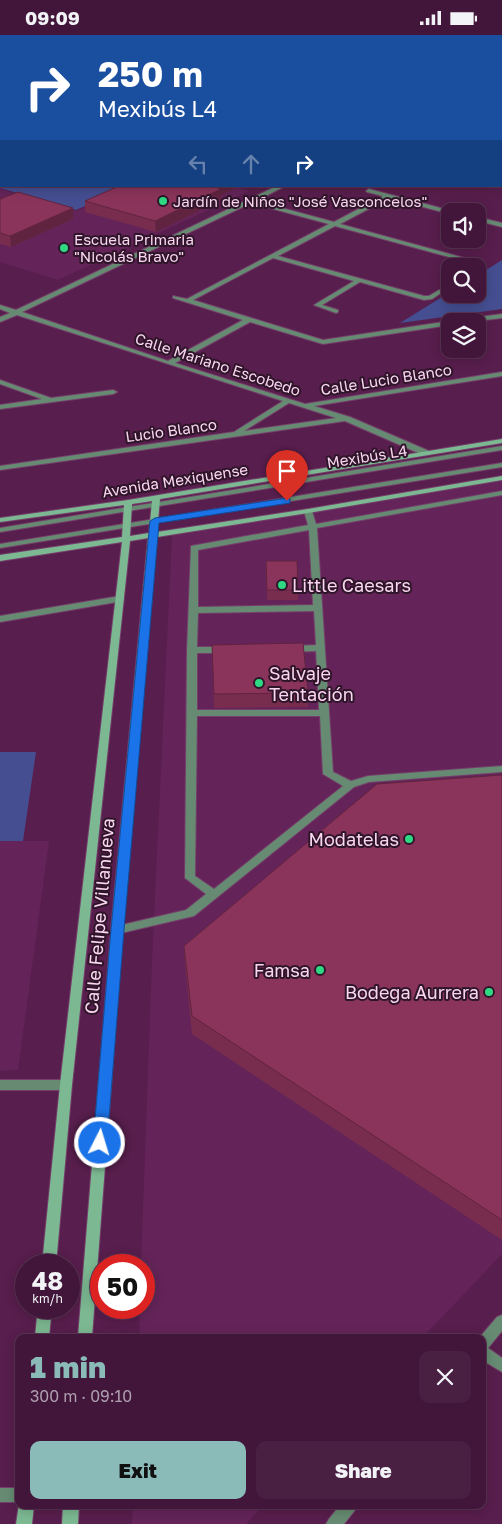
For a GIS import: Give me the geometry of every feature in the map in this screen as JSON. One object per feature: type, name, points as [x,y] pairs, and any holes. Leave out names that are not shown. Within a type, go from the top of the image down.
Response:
[{"type":"main road","name":"Avenida Mexiquense","points":[[156,501],[502,441]]},
{"type":"main road","points":[[0,558],[308,511],[502,478]]},
{"type":"main road","name":"Calle Felipe Villanueva","points":[[85,1334],[118,930],[156,501]]},
{"type":"main road","name":"Avenida Mexiquense","points":[[0,520],[128,506]]},
{"type":"main road","name":"Calle Felipe Villanueva","points":[[50,1254],[66,1085],[120,599],[128,506]]},
{"type":"main road","points":[[42,1334],[44,1319]]},
{"type":"main road","points":[[24,1524],[26,1509]]},
{"type":"main road","points":[[70,1524],[71,1509]]},
{"type":"street","points":[[0,320],[280,187]]},
{"type":"street","points":[[369,191],[441,210]]},
{"type":"street","points":[[187,301],[388,196]]},
{"type":"street","points":[[251,201],[459,258]]},
{"type":"street","points":[[486,221],[502,225]]},
{"type":"street","points":[[272,256],[427,298],[441,291]]},
{"type":"street","points":[[336,311],[317,305],[360,280]]},
{"type":"street","points":[[175,297],[323,342],[441,324]]},
{"type":"street","name":"Calle Mariano Escobedo","points":[[0,307],[168,363],[347,419],[426,453]]},
{"type":"street","points":[[486,318],[502,316]]},
{"type":"street","points":[[168,363],[248,320]]},
{"type":"street","name":"Calle Lucio Blanco","points":[[304,406],[502,374]]},
{"type":"street","points":[[0,381],[51,400]]},
{"type":"street","points":[[0,407],[113,391]]},
{"type":"street","points":[[232,435],[288,401]]},
{"type":"street","name":"Lucio Blanco","points":[[0,468],[347,419]]},
{"type":"street","name":"Mexibús L4","points":[[0,530],[156,501],[502,448]]},
{"type":"street","name":"Mexibús L4","points":[[0,545],[502,465]]},
{"type":"street","points":[[214,894],[190,878],[194,548],[502,493]]},
{"type":"street","points":[[308,511],[313,527],[328,774],[350,785]]},
{"type":"street","points":[[0,619],[120,599]]},
{"type":"street","points":[[193,610],[318,608]]},
{"type":"street","points":[[282,649],[320,649]]},
{"type":"street","points":[[192,651],[237,650]]},
{"type":"street","points":[[192,713],[324,713]]},
{"type":"street","points":[[118,930],[190,913],[350,785],[368,779],[502,769]]},
{"type":"street","points":[[0,1085],[66,1085]]},
{"type":"street","points":[[486,1340],[502,1321]]},
{"type":"street","points":[[486,1355],[502,1366]]},
{"type":"street","points":[[0,1495],[15,1495]]},
{"type":"street","points":[[334,1524],[347,1509]]},
{"type":"shaded area","points":[[0,187],[128,187],[76,210]]},
{"type":"shaded area","name":"Escuela Primaria \"Nicolás Bravo\"","points":[[131,187],[235,187],[249,191],[58,280],[0,262],[0,189],[76,211]]},
{"type":"shaded area","points":[[502,260],[502,309],[473,313],[441,313],[441,317],[400,323],[441,298],[441,303],[486,303],[486,270]]},
{"type":"shaded area","points":[[502,480],[502,1254],[426,1334],[139,1334],[140,1319],[155,1319],[155,1254],[141,1254],[152,961],[172,535]]},
{"type":"shaded area","points":[[0,752],[36,752],[23,841],[0,841]]},
{"type":"shaded area","points":[[0,841],[49,841],[18,1070],[0,1071]]},
{"type":"shaded area","points":[[133,1509],[260,1509],[246,1524],[132,1524]]},
{"type":"building","points":[[117,187],[215,187],[221,189],[155,221],[85,201]]},
{"type":"building","points":[[18,192],[73,208],[10,236],[0,233],[0,199]]},
{"type":"building","name":"Little Caesars","points":[[266,561],[297,561],[298,590],[267,590]]},
{"type":"building","name":"Salvaje Tentación","points":[[303,643],[308,693],[214,694],[212,645]]},
{"type":"building","points":[[502,775],[502,1220],[192,1016],[184,946],[377,784]]},
{"type":"place","name":"Jardín de Niños \"José Vasconcelos\"","points":[[163,201]]},
{"type":"place","name":"Escuela Primaria \"Nicolás Bravo\"","points":[[64,248]]},
{"type":"place","name":"Little Caesars","points":[[282,585]]},
{"type":"place","name":"Salvaje Tentación","points":[[259,683]]},
{"type":"place","name":"Modatelas","points":[[409,839]]},
{"type":"place","name":"Famsa","points":[[320,970]]},
{"type":"place","name":"Bodega Aurrera","points":[[489,992]]},
{"type":"route","points":[[100,1143],[155,521],[287,501]]}]
